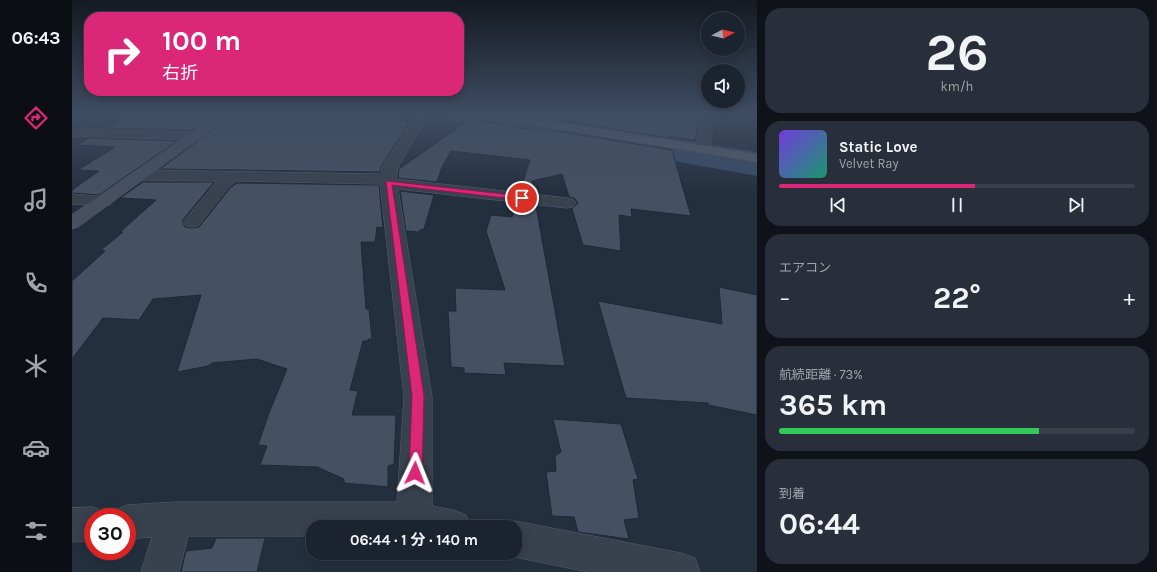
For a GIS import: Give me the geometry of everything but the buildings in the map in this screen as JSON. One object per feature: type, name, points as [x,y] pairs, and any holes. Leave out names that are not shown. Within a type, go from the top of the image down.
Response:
[{"type":"main road","points":[[656,141],[757,158]]},
{"type":"street","points":[[72,223],[189,141]]},
{"type":"street","points":[[407,141],[390,167],[388,181],[418,396],[414,519]]},
{"type":"street","points":[[702,148],[704,141]]},
{"type":"street","points":[[141,175],[233,176],[388,181],[567,203]]},
{"type":"street","points":[[192,222],[223,184],[233,176]]},
{"type":"street","points":[[72,199],[104,201]]},
{"type":"street","points":[[160,572],[175,519]]},
{"type":"street","points":[[136,521],[175,519],[419,520]]},
{"type":"street","points":[[72,525],[84,524]]},
{"type":"street","points":[[522,540],[681,572]]},
{"type":"waterway","points":[[620,141],[757,164]]},
{"type":"route","points":[[415,473],[418,396],[388,183],[522,198]]}]
